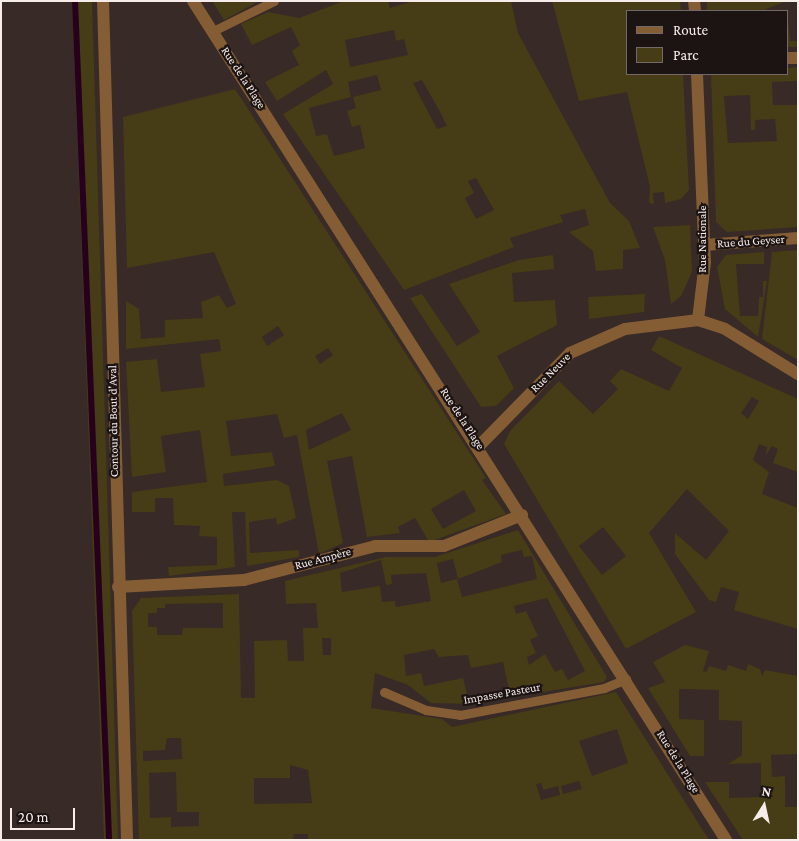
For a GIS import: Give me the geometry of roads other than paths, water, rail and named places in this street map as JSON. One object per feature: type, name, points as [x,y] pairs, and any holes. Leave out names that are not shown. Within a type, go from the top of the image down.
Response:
[{"type":"street","name":"Contour du Bout d'Aval","points":[[103,1],[118,587],[127,840]]},
{"type":"street","name":"Rue de la Plage","points":[[193,1],[479,446],[726,840]]},
{"type":"street","name":"Rue Nationale","points":[[698,75],[705,245],[698,320]]},
{"type":"street","name":"Rue du Geyser","points":[[705,245],[798,238]]},
{"type":"street","name":"Rue Neuve","points":[[479,446],[579,347],[625,329],[698,320]]},
{"type":"street","points":[[698,320],[725,330],[798,374]]},
{"type":"street","name":"Rue Ampère","points":[[118,587],[244,580],[375,546],[444,546],[522,515]]},
{"type":"lane","points":[[213,31],[274,1]]},
{"type":"lane","name":"Impasse Pasteur","points":[[384,692],[426,710],[460,714],[604,688],[626,679]]},
{"type":"waterway","points":[[75,1],[109,838]]}]
